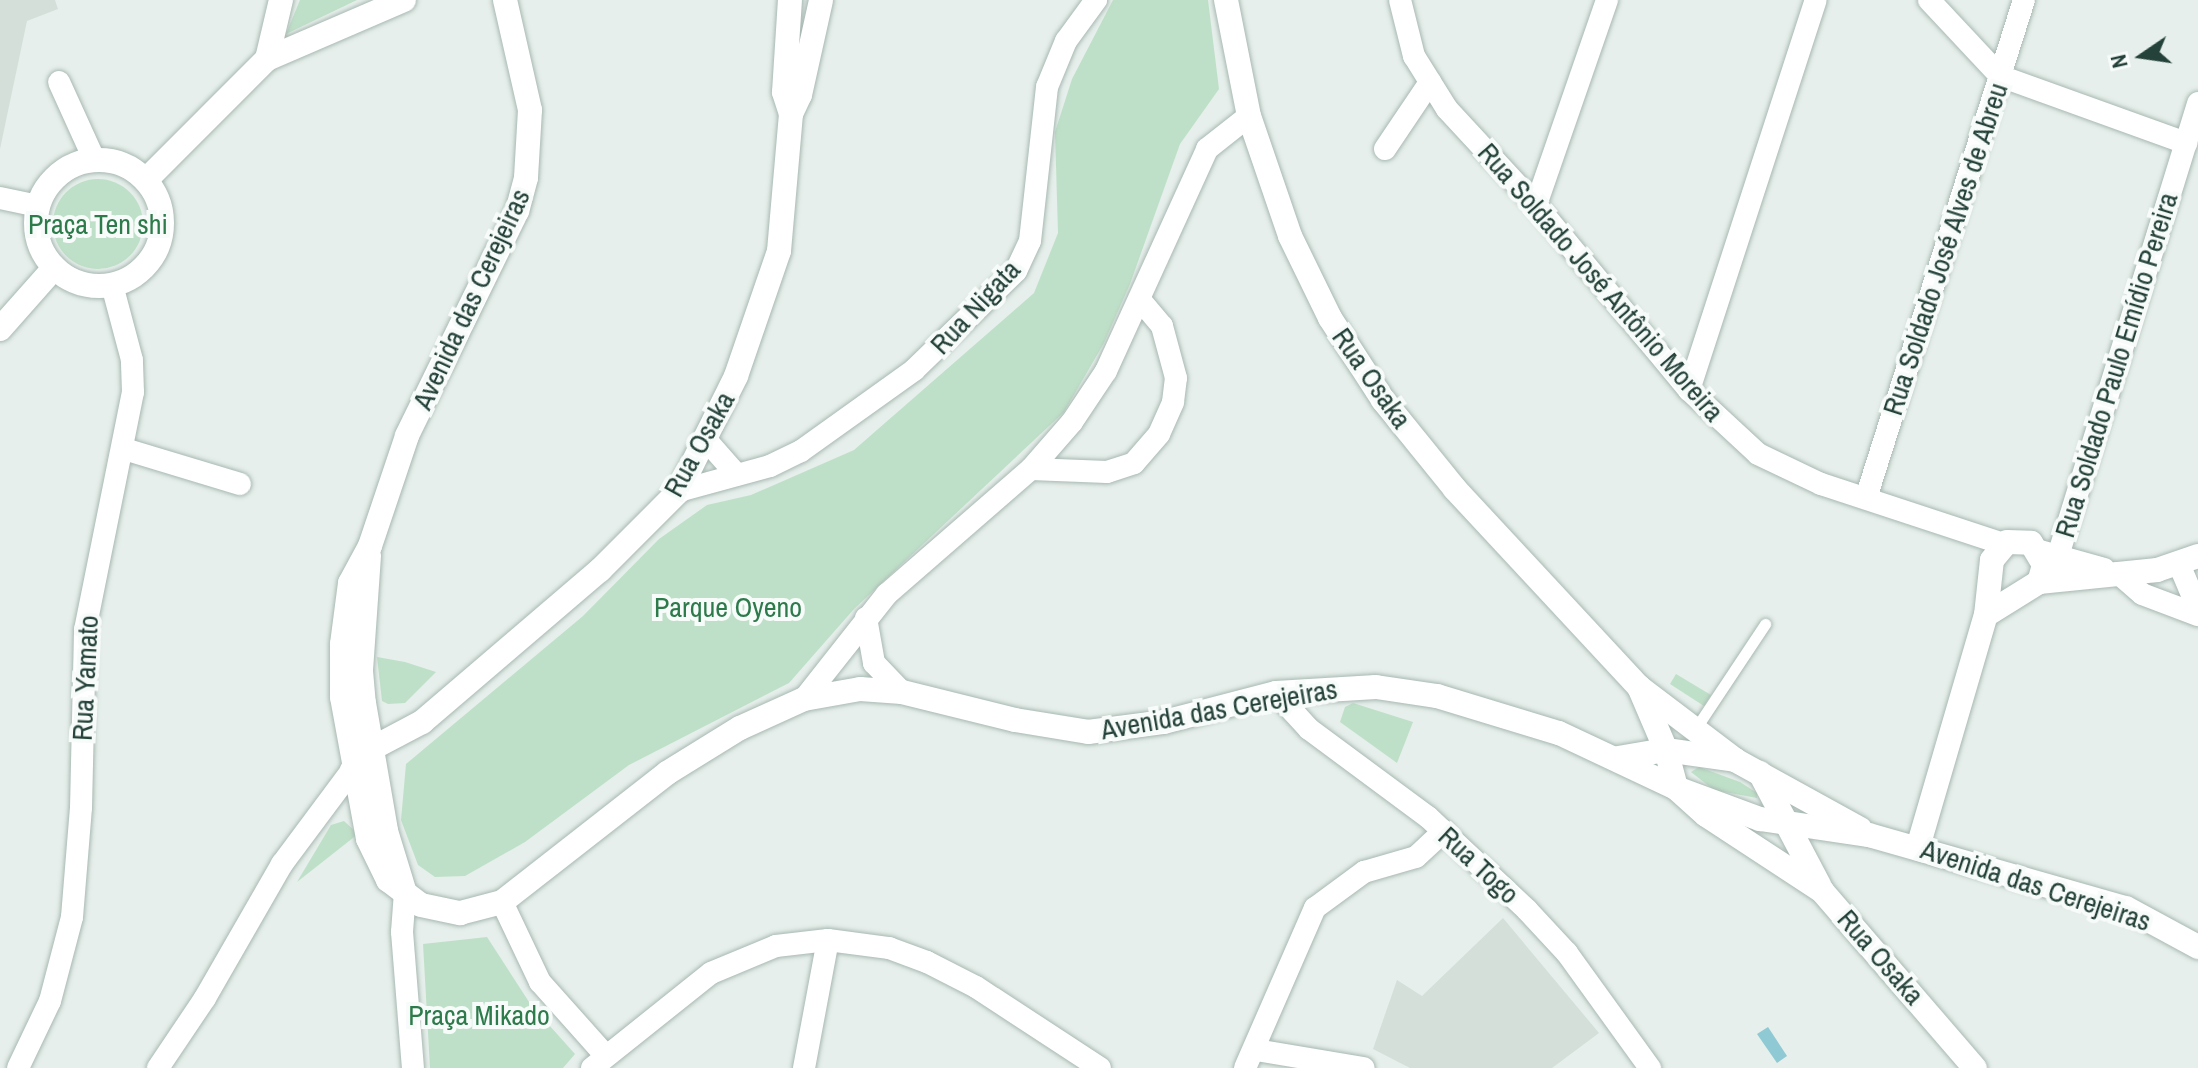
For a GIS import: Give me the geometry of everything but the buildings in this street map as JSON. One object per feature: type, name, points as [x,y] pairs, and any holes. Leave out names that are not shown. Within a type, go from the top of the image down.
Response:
[{"type":"main road","points":[[267,59],[281,0]]},
{"type":"main road","points":[[146,180],[267,59],[404,0]]},
{"type":"main road","name":"Avenida das Cerejeiras","points":[[505,0],[530,110],[526,178],[517,211],[407,436],[370,546],[361,671],[363,768],[375,863],[405,892],[439,913],[502,902],[667,773],[740,728],[804,699],[860,689],[902,692],[1015,720],[1088,732],[1164,722],[1276,693],[1376,687],[1437,696],[1495,711],[1618,758],[1676,788]]},
{"type":"main road","name":"Rua Osaka","points":[[790,0],[784,92],[791,114]]},
{"type":"main road","name":"Rua Osaka","points":[[363,768],[422,722],[631,543],[679,491],[707,441],[736,376],[779,251],[791,114],[800,95],[821,0]]},
{"type":"main road","name":"Rua Osaka","points":[[1226,0],[1249,116],[1276,199],[1311,282],[1383,400],[1455,489],[1639,687]]},
{"type":"main road","points":[[94,159],[113,160],[146,180],[162,215],[156,252],[145,267],[112,285],[71,280],[54,268],[37,239],[38,206],[58,173],[94,159]]},
{"type":"main road","points":[[0,329],[54,268]]},
{"type":"main road","points":[[1918,847],[1986,615],[1995,553],[2004,544],[2023,540],[2042,573]]},
{"type":"main road","points":[[1991,569],[1999,585],[2042,573],[2118,573],[2188,560]]},
{"type":"main road","points":[[1986,615],[2042,573]]},
{"type":"main road","points":[[1639,687],[1735,760],[1869,835]]},
{"type":"main road","points":[[1639,687],[1666,750],[1676,788],[1786,824],[1869,835]]},
{"type":"main road","points":[[1618,758],[1666,750],[1735,760]]},
{"type":"main road","points":[[1759,772],[1822,891]]},
{"type":"main road","name":"Rua Osaka","points":[[1676,788],[1822,891],[1975,1068]]},
{"type":"main road","name":"Avenida das Cerejeiras","points":[[1869,835],[2126,908],[2198,947]]},
{"type":"street","name":"Rua Nigata","points":[[679,491],[737,475],[801,451],[914,370],[1016,271],[1030,241],[1047,87],[1066,41],[1096,0]]},
{"type":"street","name":"Rua Soldado José Antônio Moreira","points":[[1400,0],[1414,56],[1447,109],[1536,205],[1689,390],[1758,454],[1866,498],[2004,544]]},
{"type":"street","points":[[1536,205],[1554,165],[1607,0]]},
{"type":"street","points":[[1689,390],[1816,0]]},
{"type":"street","points":[[1929,0],[2000,76],[2186,143]]},
{"type":"street","name":"Rua Soldado José Alves de Abreu","points":[[1866,498],[2024,0]]},
{"type":"street","points":[[59,82],[94,159]]},
{"type":"street","points":[[1385,149],[1430,82]]},
{"type":"street","name":"Rua Soldado Paulo Emídio Pereira","points":[[2042,573],[2198,103]]},
{"type":"street","points":[[804,699],[866,618],[1031,469],[1093,393],[1140,300],[1207,149],[1249,116]]},
{"type":"street","points":[[0,198],[38,206]]},
{"type":"street","name":"Rua Yamato","points":[[18,1068],[50,1001],[72,917],[81,808],[85,630],[124,449],[133,392],[132,360],[112,285]]},
{"type":"street","points":[[1031,469],[1107,472],[1134,463],[1153,443],[1169,416],[1176,378],[1162,326],[1140,300]]},
{"type":"street","points":[[707,441],[737,475]]},
{"type":"street","points":[[124,449],[240,484]]},
{"type":"street","points":[[2118,573],[2142,594],[2198,612],[2188,560]]},
{"type":"street","points":[[866,618],[874,663],[902,692]]},
{"type":"street","name":"Rua Togo","points":[[1276,693],[1309,729],[1444,831],[1567,953],[1650,1068]]},
{"type":"street","points":[[158,1068],[205,998],[282,864],[363,768]]},
{"type":"street","points":[[1364,1068],[1250,1059],[1315,908],[1328,893],[1364,872],[1416,857],[1444,831]]},
{"type":"street","points":[[405,892],[402,932],[413,1068]]},
{"type":"street","points":[[502,902],[540,982],[598,1062],[711,973],[776,946],[828,940],[889,948],[927,962],[976,987],[1100,1068]]},
{"type":"street","points":[[804,1068],[828,940]]},
{"type":"lane","points":[[1696,728],[1765,624]]},
{"type":"shaded area","points":[[0,0],[55,0],[58,9],[27,21],[0,149]]},
{"type":"shaded area","points":[[1503,918],[1599,1033],[1552,1068],[1410,1068],[1373,1049],[1397,980],[1422,996]]},
{"type":"green space","points":[[300,0],[357,0],[286,34]]},
{"type":"green space","name":"Parque Oyeno","points":[[1113,0],[1208,0],[1219,89],[1180,144],[1130,284],[1104,343],[1064,412],[854,609],[789,683],[629,765],[525,842],[465,876],[435,877],[418,865],[401,820],[406,764],[583,616],[659,539],[707,505],[751,495],[854,450],[1034,293],[1058,233],[1055,132],[1072,79]]},
{"type":"green space","name":"Praça Ten shi","points":[[98,179],[115,182],[130,192],[140,207],[143,224],[140,241],[130,256],[115,266],[98,269],[81,266],[66,256],[56,241],[53,224],[56,207],[66,192],[81,182]]},
{"type":"green space","points":[[377,657],[436,672],[405,703],[388,704],[382,701]]},
{"type":"green space","points":[[1676,674],[1711,695],[1704,706],[1670,684]]},
{"type":"green space","points":[[1353,703],[1413,722],[1397,763],[1340,722],[1345,707]]},
{"type":"green space","points":[[1699,767],[1740,782],[1757,793],[1757,798],[1714,790],[1691,772]]},
{"type":"green space","points":[[344,821],[358,834],[297,882],[331,825]]},
{"type":"green space","name":"Praça Mikado","points":[[487,937],[531,1005],[575,1054],[563,1068],[430,1068],[423,944]]},
{"type":"water","points":[[1768,1027],[1787,1056],[1777,1063],[1757,1034]]}]
